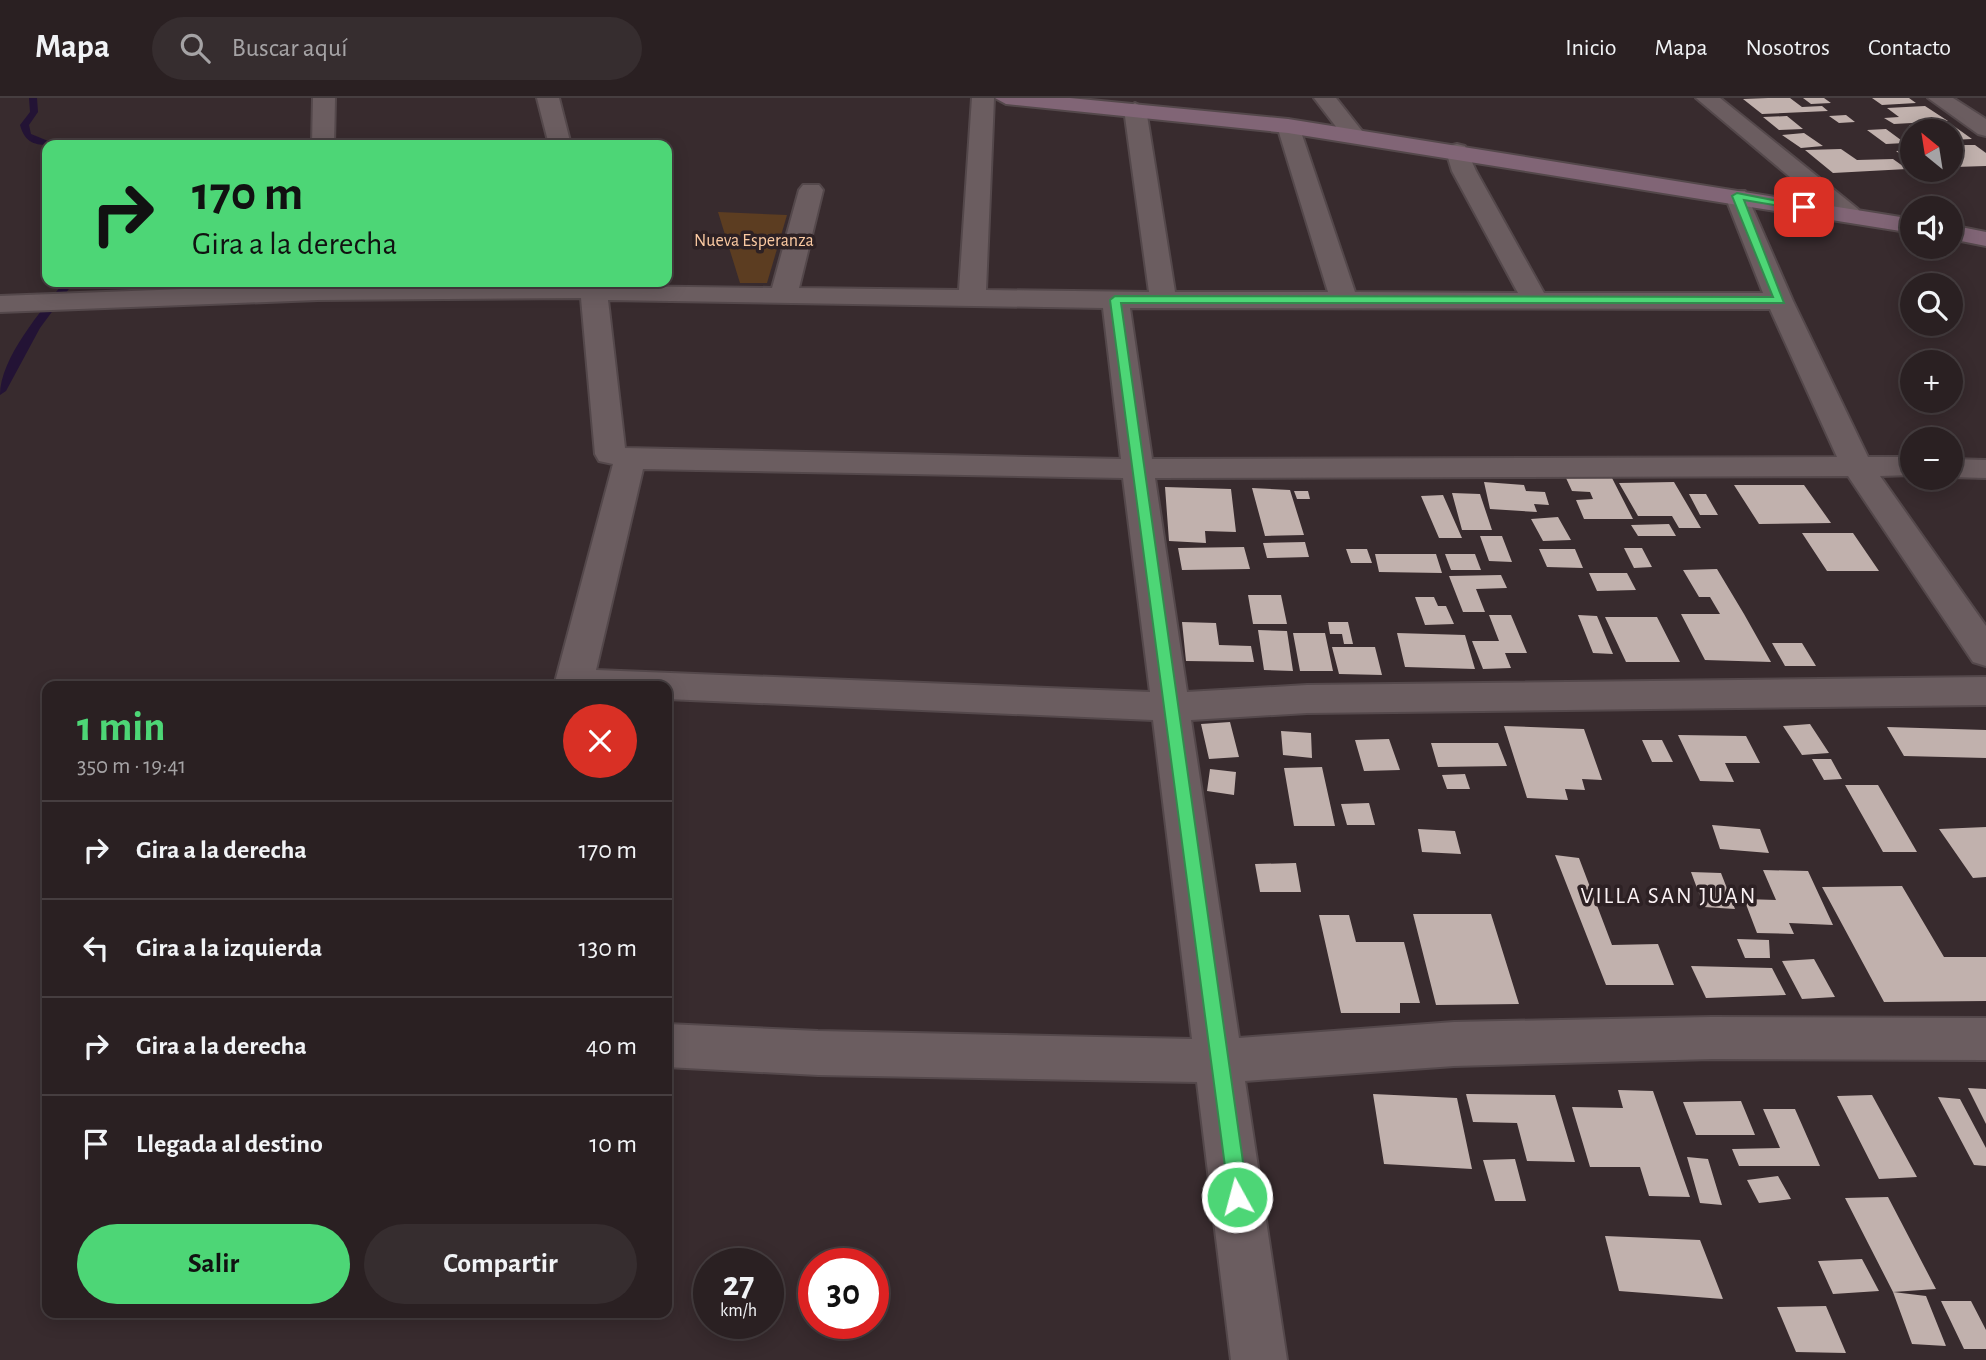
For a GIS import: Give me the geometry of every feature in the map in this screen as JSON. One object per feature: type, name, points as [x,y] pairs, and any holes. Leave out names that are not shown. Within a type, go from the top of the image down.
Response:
[{"type":"street","points":[[323,140],[324,98]]},
{"type":"street","points":[[548,98],[559,140]]},
{"type":"street","points":[[972,297],[982,98]]},
{"type":"street","points":[[1006,98],[1288,126],[1900,224]]},
{"type":"street","points":[[1325,98],[1355,136]]},
{"type":"street","points":[[1707,98],[1849,215]]},
{"type":"street","points":[[1939,98],[1986,129]]},
{"type":"street","points":[[1135,109],[1163,300]]},
{"type":"street","points":[[1288,126],[1344,300]]},
{"type":"street","points":[[1457,151],[1464,171],[1535,300]]},
{"type":"street","points":[[784,293],[811,190]]},
{"type":"street","points":[[1737,196],[1780,300],[1856,464],[1986,653]]},
{"type":"street","points":[[1963,234],[1986,239]]},
{"type":"street","points":[[0,304],[85,302],[319,287]]},
{"type":"street","points":[[594,287],[610,454],[630,459],[1140,468],[1900,466]]},
{"type":"street","points":[[597,287],[616,294],[784,293],[1115,300],[1780,300]]},
{"type":"street","points":[[1115,300],[1140,468],[1259,1360]]},
{"type":"street","points":[[575,681],[630,459]]},
{"type":"street","points":[[1963,468],[1986,469]]},
{"type":"street","points":[[672,688],[1170,706],[1307,699],[1986,691]]},
{"type":"street","points":[[672,1046],[818,1053],[1219,1061],[1454,1044],[1712,1038],[1986,1039]]},
{"type":"green space","name":"Nueva Esperanza","points":[[718,212],[787,215],[767,283],[740,283]]},
{"type":"building","points":[[1790,98],[1802,107],[1822,106],[1828,111],[1762,114],[1743,99]]},
{"type":"building","points":[[1803,98],[1824,98],[1831,103],[1811,104]]},
{"type":"building","points":[[1872,98],[1909,98],[1916,103],[1882,105]]},
{"type":"building","points":[[1925,106],[1945,119],[1900,119],[1900,124],[1894,124],[1884,118],[1899,117],[1887,108]]},
{"type":"building","points":[[1846,115],[1855,122],[1839,123],[1829,116]]},
{"type":"building","points":[[1787,116],[1803,129],[1779,130],[1763,117]]},
{"type":"building","points":[[1886,129],[1900,139],[1900,143],[1886,144],[1867,130]]},
{"type":"building","points":[[1804,133],[1823,146],[1801,148],[1782,135]]},
{"type":"building","points":[[1964,145],[1975,145],[1986,153],[1986,166],[1964,167]]},
{"type":"building","points":[[1841,149],[1857,160],[1893,159],[1900,164],[1900,169],[1833,173],[1805,150]]},
{"type":"building","points":[[1566,478],[1612,478],[1633,519],[1584,519],[1576,500],[1593,499],[1590,492],[1572,491]]},
{"type":"building","points":[[1484,482],[1524,485],[1526,491],[1545,492],[1549,505],[1534,504],[1537,512],[1490,509]]},
{"type":"building","points":[[1674,482],[1701,528],[1679,528],[1672,516],[1638,516],[1619,483]]},
{"type":"building","points":[[1734,485],[1804,485],[1831,523],[1759,524]]},
{"type":"building","points":[[1165,487],[1231,489],[1236,532],[1205,531],[1206,543],[1169,541]]},
{"type":"building","points":[[1252,488],[1290,490],[1304,535],[1265,536]]},
{"type":"building","points":[[1294,491],[1308,491],[1310,499],[1297,499]]},
{"type":"building","points":[[1452,493],[1480,494],[1492,530],[1462,530]]},
{"type":"building","points":[[1689,494],[1706,494],[1718,515],[1700,515]]},
{"type":"building","points":[[1443,495],[1462,538],[1439,538],[1421,496]]},
{"type":"building","points":[[1558,517],[1571,540],[1543,541],[1531,519]]},
{"type":"building","points":[[1669,524],[1676,536],[1638,536],[1631,525]]},
{"type":"building","points":[[1802,533],[1853,533],[1879,571],[1827,571]]},
{"type":"building","points":[[1480,536],[1502,536],[1512,562],[1489,561]]},
{"type":"building","points":[[1305,542],[1309,557],[1267,558],[1263,543]]},
{"type":"building","points":[[1244,547],[1250,569],[1182,570],[1178,548]]},
{"type":"building","points":[[1624,548],[1642,548],[1652,567],[1634,568]]},
{"type":"building","points":[[1346,549],[1367,549],[1372,563],[1351,563]]},
{"type":"building","points":[[1539,549],[1575,549],[1583,568],[1547,567]]},
{"type":"building","points":[[1375,554],[1436,554],[1442,573],[1379,572]]},
{"type":"building","points":[[1445,554],[1475,554],[1481,570],[1451,570]]},
{"type":"building","points":[[1717,569],[1771,662],[1705,660],[1681,614],[1720,614],[1710,597],[1699,597],[1683,570]]},
{"type":"building","points":[[1589,573],[1627,573],[1636,590],[1597,591]]},
{"type":"building","points":[[1501,575],[1507,588],[1476,589],[1485,612],[1463,612],[1449,576]]},
{"type":"building","points":[[1248,595],[1281,595],[1287,624],[1253,624]]},
{"type":"building","points":[[1415,597],[1434,597],[1438,606],[1446,606],[1454,624],[1425,625]]},
{"type":"building","points":[[1489,615],[1511,615],[1527,653],[1505,653],[1511,668],[1483,669],[1472,641],[1499,641]]},
{"type":"building","points":[[1578,615],[1597,616],[1613,654],[1593,653]]},
{"type":"building","points":[[1605,617],[1657,617],[1680,662],[1626,662]]},
{"type":"building","points":[[1182,622],[1216,623],[1219,645],[1251,646],[1254,662],[1186,661]]},
{"type":"building","points":[[1328,622],[1348,622],[1353,644],[1344,644],[1342,634],[1330,634]]},
{"type":"building","points":[[1258,630],[1287,631],[1293,671],[1264,670]]},
{"type":"building","points":[[1293,633],[1325,633],[1333,671],[1300,671]]},
{"type":"building","points":[[1397,633],[1465,635],[1475,669],[1405,667]]},
{"type":"building","points":[[1772,643],[1802,643],[1816,666],[1785,666]]},
{"type":"building","points":[[1332,647],[1375,647],[1382,675],[1339,674]]},
{"type":"building","points":[[1230,722],[1239,757],[1209,759],[1201,724]]},
{"type":"building","points":[[1810,724],[1829,753],[1802,755],[1783,726]]},
{"type":"building","points":[[1504,726],[1584,729],[1602,780],[1582,779],[1585,790],[1565,789],[1568,800],[1527,798]]},
{"type":"building","points":[[1887,727],[1986,730],[1986,758],[1904,756]]},
{"type":"building","points":[[1281,731],[1311,733],[1312,758],[1283,755]]},
{"type":"building","points":[[1678,735],[1746,736],[1760,763],[1725,763],[1734,782],[1700,781]]},
{"type":"building","points":[[1389,739],[1400,770],[1364,771],[1355,740]]},
{"type":"building","points":[[1642,740],[1662,740],[1673,762],[1652,762]]},
{"type":"building","points":[[1431,743],[1498,743],[1507,766],[1438,767]]},
{"type":"building","points":[[1812,759],[1831,759],[1842,779],[1824,780]]},
{"type":"building","points":[[1322,767],[1335,826],[1294,826],[1284,768]]},
{"type":"building","points":[[1210,769],[1236,772],[1234,795],[1207,791]]},
{"type":"building","points":[[1465,774],[1470,789],[1447,789],[1442,775]]},
{"type":"building","points":[[1845,785],[1878,785],[1917,852],[1883,852]]},
{"type":"building","points":[[1369,803],[1375,825],[1347,825],[1341,804]]},
{"type":"building","points":[[1712,825],[1760,829],[1769,853],[1720,849]]},
{"type":"building","points":[[1986,827],[1986,877],[1973,878],[1939,829]]},
{"type":"building","points":[[1418,829],[1455,831],[1461,854],[1422,852]]},
{"type":"building","points":[[1555,855],[1579,858],[1612,945],[1658,944],[1674,985],[1606,985]]},
{"type":"building","points":[[1296,863],[1301,892],[1260,892],[1255,864]]},
{"type":"building","points":[[1763,870],[1808,871],[1833,925],[1789,923],[1794,934],[1757,933],[1744,899],[1776,900]]},
{"type":"building","points":[[1691,872],[1721,873],[1735,909],[1704,907]]},
{"type":"building","points":[[1902,886],[1944,957],[1986,957],[1986,1001],[1884,1002],[1822,887]]},
{"type":"building","points":[[1413,914],[1491,914],[1519,1004],[1436,1005]]},
{"type":"building","points":[[1319,915],[1349,915],[1356,942],[1404,942],[1420,1003],[1400,1003],[1400,1013],[1341,1013]]},
{"type":"building","points":[[1737,939],[1769,940],[1770,958],[1745,958]]},
{"type":"building","points":[[1814,959],[1835,997],[1802,999],[1782,961]]},
{"type":"building","points":[[1691,966],[1772,968],[1786,995],[1706,998]]},
{"type":"building","points":[[1968,1088],[1986,1089],[1986,1124]]},
{"type":"building","points":[[1618,1090],[1653,1091],[1690,1197],[1649,1196],[1640,1167],[1590,1167],[1572,1107],[1623,1108]]},
{"type":"building","points":[[1373,1094],[1457,1098],[1472,1169],[1384,1164]]},
{"type":"building","points":[[1466,1094],[1555,1095],[1575,1162],[1527,1161],[1517,1123],[1473,1122]]},
{"type":"building","points":[[1872,1095],[1917,1177],[1879,1179],[1837,1096]]},
{"type":"building","points":[[1938,1097],[1960,1099],[1986,1148],[1986,1166],[1974,1165]]},
{"type":"building","points":[[1741,1101],[1755,1135],[1696,1135],[1683,1102]]},
{"type":"building","points":[[1763,1109],[1795,1109],[1820,1166],[1739,1166],[1732,1149],[1780,1148]]},
{"type":"building","points":[[1687,1157],[1708,1159],[1722,1205],[1700,1203]]},
{"type":"building","points":[[1515,1159],[1526,1201],[1495,1201],[1483,1160]]},
{"type":"building","points":[[1778,1176],[1791,1199],[1759,1203],[1747,1180]]},
{"type":"building","points":[[1888,1197],[1936,1289],[1893,1292],[1845,1198]]},
{"type":"building","points":[[1605,1236],[1700,1240],[1723,1299],[1619,1291]]},
{"type":"building","points":[[1862,1259],[1879,1291],[1833,1294],[1818,1261]]},
{"type":"building","points":[[1893,1292],[1926,1296],[1946,1346],[1912,1344]]},
{"type":"building","points":[[1941,1301],[1971,1301],[1986,1330],[1986,1349],[1964,1349]]},
{"type":"building","points":[[1826,1306],[1846,1353],[1796,1352],[1777,1307]]},
{"type":"waterway","points":[[33,98],[34,112],[24,125],[27,135],[42,143]]},
{"type":"waterway","points":[[0,391],[35,327],[65,287]]},
{"type":"district","name":"VILLA SAN JUAN","points":[[1669,895]]},
{"type":"route","points":[[1237,1197],[1140,468],[1115,300],[1780,300],[1737,196],[1804,207]]}]
